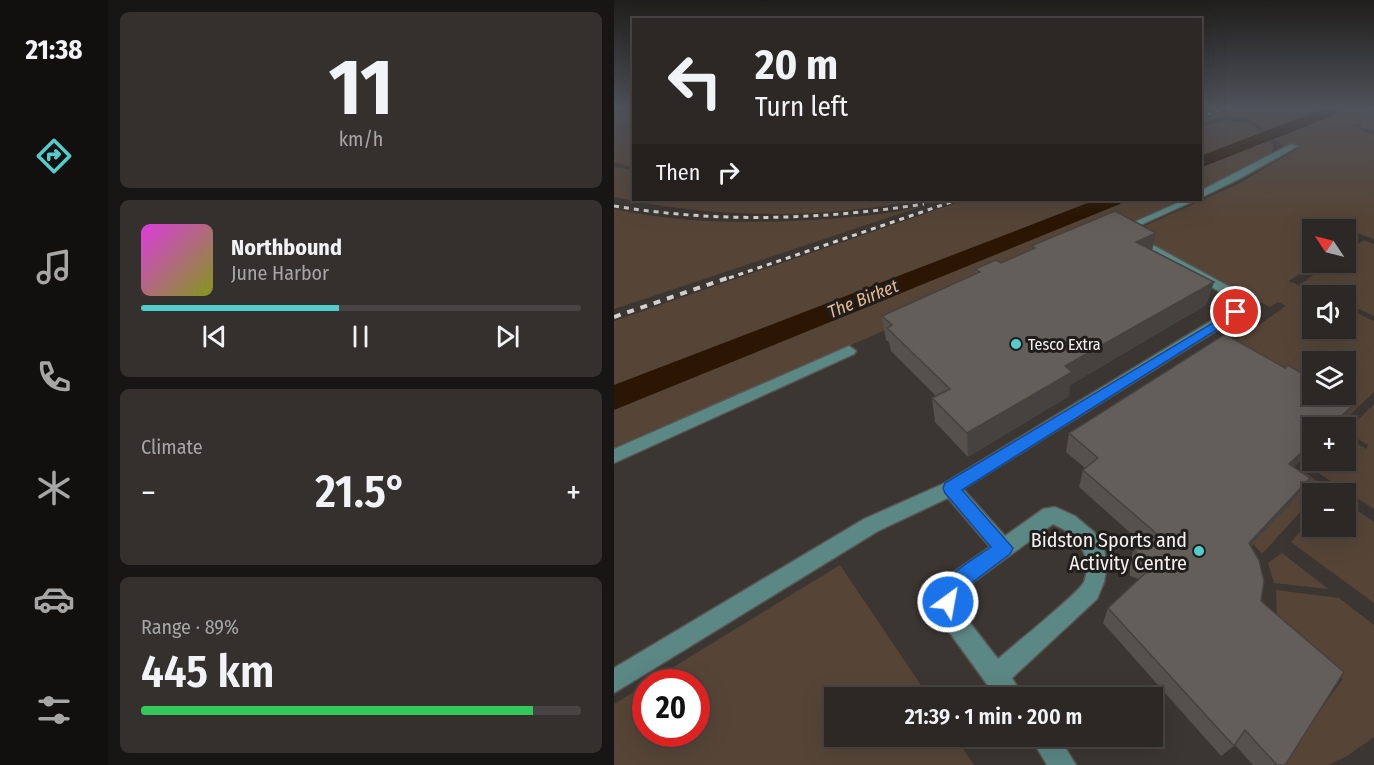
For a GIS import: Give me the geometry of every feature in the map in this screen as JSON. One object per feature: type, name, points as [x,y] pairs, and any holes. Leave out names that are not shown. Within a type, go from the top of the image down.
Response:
[{"type":"lane","points":[[1202,194],[1233,182],[1294,146]]},
{"type":"lane","points":[[614,681],[871,525],[951,488],[1236,312],[1235,295],[1119,231],[1189,201]]},
{"type":"lane","points":[[614,456],[849,351]]},
{"type":"lane","points":[[951,488],[1004,548]]},
{"type":"lane","points":[[996,676],[1090,592],[1094,582],[1096,563],[1094,549],[1063,517],[1050,515],[958,581],[951,591],[948,602],[950,614],[996,676],[1004,687]]},
{"type":"lane","points":[[1050,747],[1063,765]]},
{"type":"shaded area","points":[[614,145],[632,145],[632,168],[614,162]]},
{"type":"shaded area","points":[[1202,145],[1234,145],[1202,156]]},
{"type":"shaded area","points":[[1251,145],[1274,145],[1271,153],[1202,191],[1202,165]]},
{"type":"shaded area","points":[[1282,145],[1374,145],[1374,239],[1359,234],[1356,236],[1356,219],[1302,219],[1302,272],[1289,281],[1302,287],[1302,339],[1356,339],[1356,313],[1374,321],[1374,392],[1348,417],[1328,405],[1356,405],[1356,351],[1302,351],[1302,390],[1228,346],[1286,306],[1278,302],[1270,307],[1126,234],[1238,184],[1299,148],[1289,145],[1285,147]]},
{"type":"shaded area","points":[[614,167],[632,170],[632,200],[614,197]]},
{"type":"shaded area","points":[[635,201],[910,201],[842,211],[765,214]]},
{"type":"shaded area","points":[[962,201],[1091,201],[614,389],[614,321]]},
{"type":"shaded area","points":[[1115,201],[1179,201],[614,447],[614,401]]},
{"type":"shaded area","points":[[923,206],[614,309],[614,209],[687,220],[760,222],[853,217]]},
{"type":"shaded area","points":[[1364,240],[1374,244],[1374,316],[1356,308],[1356,285],[1307,285],[1302,283],[1316,273],[1356,273],[1356,245]]},
{"type":"shaded area","points":[[1374,404],[1374,509],[1356,497],[1356,483],[1334,483],[1315,471],[1356,471],[1356,443],[1366,449],[1368,445],[1356,438],[1356,422]]},
{"type":"shaded area","points":[[1301,470],[1320,483],[1302,483],[1302,510],[1262,554],[1253,544],[1297,496],[1284,487]]},
{"type":"shaded area","points":[[1356,510],[1374,522],[1374,603],[1291,542],[1302,530],[1302,537],[1356,537]]},
{"type":"shaded area","points":[[1282,553],[1328,589],[1274,583],[1268,563]]},
{"type":"shaded area","points":[[840,565],[922,687],[824,687],[824,747],[962,747],[974,765],[614,765],[614,704],[632,693],[632,747],[710,747],[710,669],[670,669]]},
{"type":"shaded area","points":[[1276,590],[1339,598],[1374,625],[1374,737],[1347,756],[1328,765],[1280,765],[1343,679],[1277,620]]},
{"type":"building","name":"Tesco Extra","points":[[1115,211],[1156,233],[1136,242],[1214,282],[1065,366],[1072,372],[967,433],[932,398],[950,389],[887,328],[892,325],[882,316],[980,272],[975,269],[996,260],[1001,263],[1035,248],[1031,246]]},
{"type":"building","name":"Bidston Sports and Activity Centre","points":[[1225,334],[1285,368],[1288,365],[1302,373],[1302,405],[1353,405],[1340,417],[1302,417],[1302,452],[1289,464],[1310,478],[1302,483],[1302,487],[1249,543],[1259,560],[1264,581],[1261,601],[1344,672],[1285,765],[1277,765],[1245,730],[1234,746],[1108,608],[1154,565],[1136,560],[1136,544],[1173,548],[1083,470],[1098,458],[1069,433]]},
{"type":"waterway","name":"The Birket","points":[[1202,162],[1246,145]]},
{"type":"waterway","name":"The Birket","points":[[614,398],[1110,201]]},
{"type":"railway","points":[[729,278],[954,201]]},
{"type":"railway","points":[[614,206],[692,215],[769,217],[846,213],[924,204]]},
{"type":"railway","points":[[614,317],[733,276]]},
{"type":"place","name":"Tesco Extra","points":[[1016,344]]},
{"type":"place","name":"Bidston Sports and Activity Centre","points":[[1199,551]]},
{"type":"route","points":[[948,602],[951,591],[958,581],[1004,548],[951,488],[1236,312]]}]
